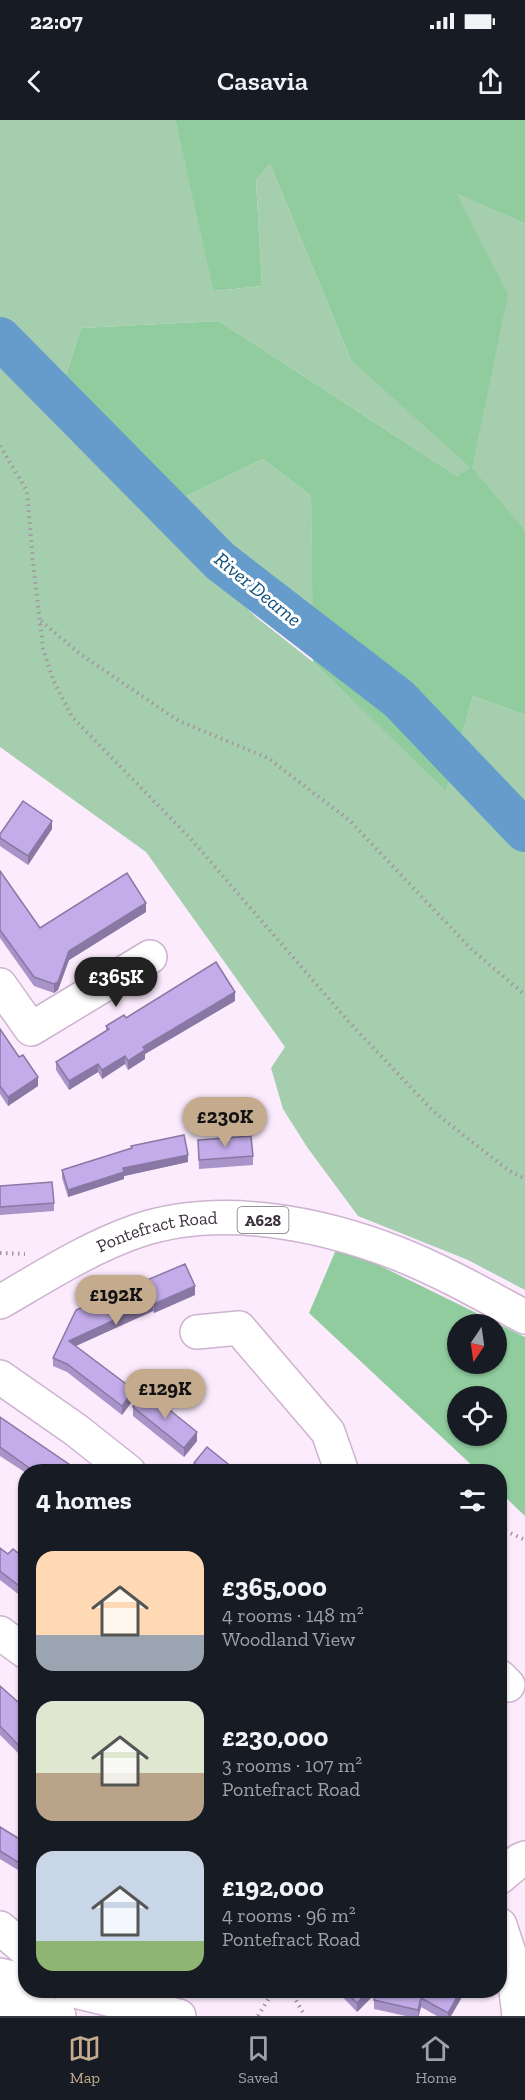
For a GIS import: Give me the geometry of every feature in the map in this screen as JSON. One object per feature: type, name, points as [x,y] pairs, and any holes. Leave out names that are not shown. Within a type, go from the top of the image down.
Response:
[{"type":"main road","points":[[0,985],[38,1039],[150,957]]},
{"type":"main road","name":"Pontefract Road","points":[[0,1302],[76,1257],[139,1230],[167,1224],[228,1218],[300,1225],[355,1238],[401,1255],[525,1317]]},
{"type":"main road","points":[[197,1332],[239,1328],[328,1432],[339,1464]]},
{"type":"main road","points":[[0,1377],[76,1430],[119,1464]]},
{"type":"main road","points":[[0,1633],[18,1646]]},
{"type":"main road","points":[[507,1871],[525,1858]]},
{"type":"main road","points":[[0,1928],[18,1943]]},
{"type":"main road","points":[[507,1947],[513,1965],[519,2016]]},
{"type":"main road","points":[[0,1975],[18,1979]]},
{"type":"main road","points":[[0,2005],[62,1998]]},
{"type":"main road","points":[[77,1998],[179,2016]]},
{"type":"path","points":[[0,446],[27,491],[44,648],[52,680],[72,717],[190,838],[348,1021],[434,1112],[508,1170],[525,1179]]},
{"type":"path","points":[[40,621],[80,654],[179,721],[268,758],[349,820],[472,950],[525,995]]},
{"type":"path","points":[[507,1531],[525,1540]]},
{"type":"path","points":[[258,2016],[269,1998]]},
{"type":"path","points":[[295,1998],[305,2016]]},
{"type":"green space","points":[[0,120],[175,120],[215,291],[262,286],[256,180],[270,164],[351,360],[508,295],[455,192],[525,224],[525,530],[472,469],[457,476],[219,321],[81,328],[63,384],[0,321]]},
{"type":"green space","points":[[175,120],[525,120],[525,224],[456,193],[508,294],[472,468],[525,530],[525,715],[473,696],[446,791],[313,662],[311,496],[263,459],[176,501],[63,384],[81,328],[219,321],[457,476],[471,468],[351,360],[270,164],[256,180],[262,286],[214,291]]},
{"type":"green space","points":[[0,363],[256,617],[313,662],[446,790],[473,696],[525,715],[525,1290],[468,1260],[358,1216],[307,1147],[283,1109],[271,1068],[285,1047],[146,852],[0,747]]},
{"type":"green space","points":[[263,459],[311,496],[313,621],[230,554],[176,501]]},
{"type":"green space","points":[[338,1245],[478,1314],[447,1314],[447,1374],[507,1374],[507,1328],[525,1337],[525,1516],[507,1499],[507,1464],[471,1464],[451,1446],[507,1446],[507,1386],[447,1386],[447,1442],[309,1313]]},
{"type":"building","points":[[23,801],[52,821],[28,856],[0,838],[0,834]]},
{"type":"building","points":[[0,871],[40,928],[127,873],[146,903],[69,951],[58,982],[54,984],[34,977],[0,930]]},
{"type":"building","points":[[216,962],[235,992],[143,1047],[145,1050],[128,1061],[125,1056],[102,1070],[98,1064],[69,1081],[56,1062],[109,1029],[106,1026],[124,1015],[126,1018]]},
{"type":"building","points":[[0,1029],[19,1057],[23,1055],[38,1077],[8,1097],[0,1086]]},
{"type":"building","points":[[184,1135],[188,1155],[123,1168],[124,1172],[68,1190],[62,1170],[132,1148],[131,1146]]},
{"type":"building","points":[[251,1136],[253,1156],[199,1160],[198,1140]]},
{"type":"building","points":[[52,1182],[54,1203],[0,1207],[0,1186]]},
{"type":"building","points":[[185,1264],[195,1286],[154,1304],[153,1302],[69,1341],[134,1390],[122,1406],[67,1364],[53,1358],[76,1310]]},
{"type":"building","points":[[146,1391],[197,1432],[184,1448],[133,1407]]},
{"type":"building","points":[[0,1417],[69,1464],[24,1464],[0,1447]]},
{"type":"building","points":[[207,1447],[228,1464],[195,1464]]},
{"type":"building","points":[[0,1548],[8,1554],[13,1549],[18,1553],[18,1585],[0,1571]]},
{"type":"building","points":[[0,1686],[18,1702],[18,1745],[0,1726]]},
{"type":"building","points":[[0,1827],[18,1838],[18,1862],[0,1851]]},
{"type":"building","points":[[352,1998],[362,1998],[357,2003]]},
{"type":"building","points":[[374,1998],[421,1998],[418,2010],[374,2000]]},
{"type":"building","points":[[421,1998],[456,1998],[448,2013]]},
{"type":"waterway","name":"River Dearne","points":[[0,338],[220,561],[399,699],[525,831]]}]
